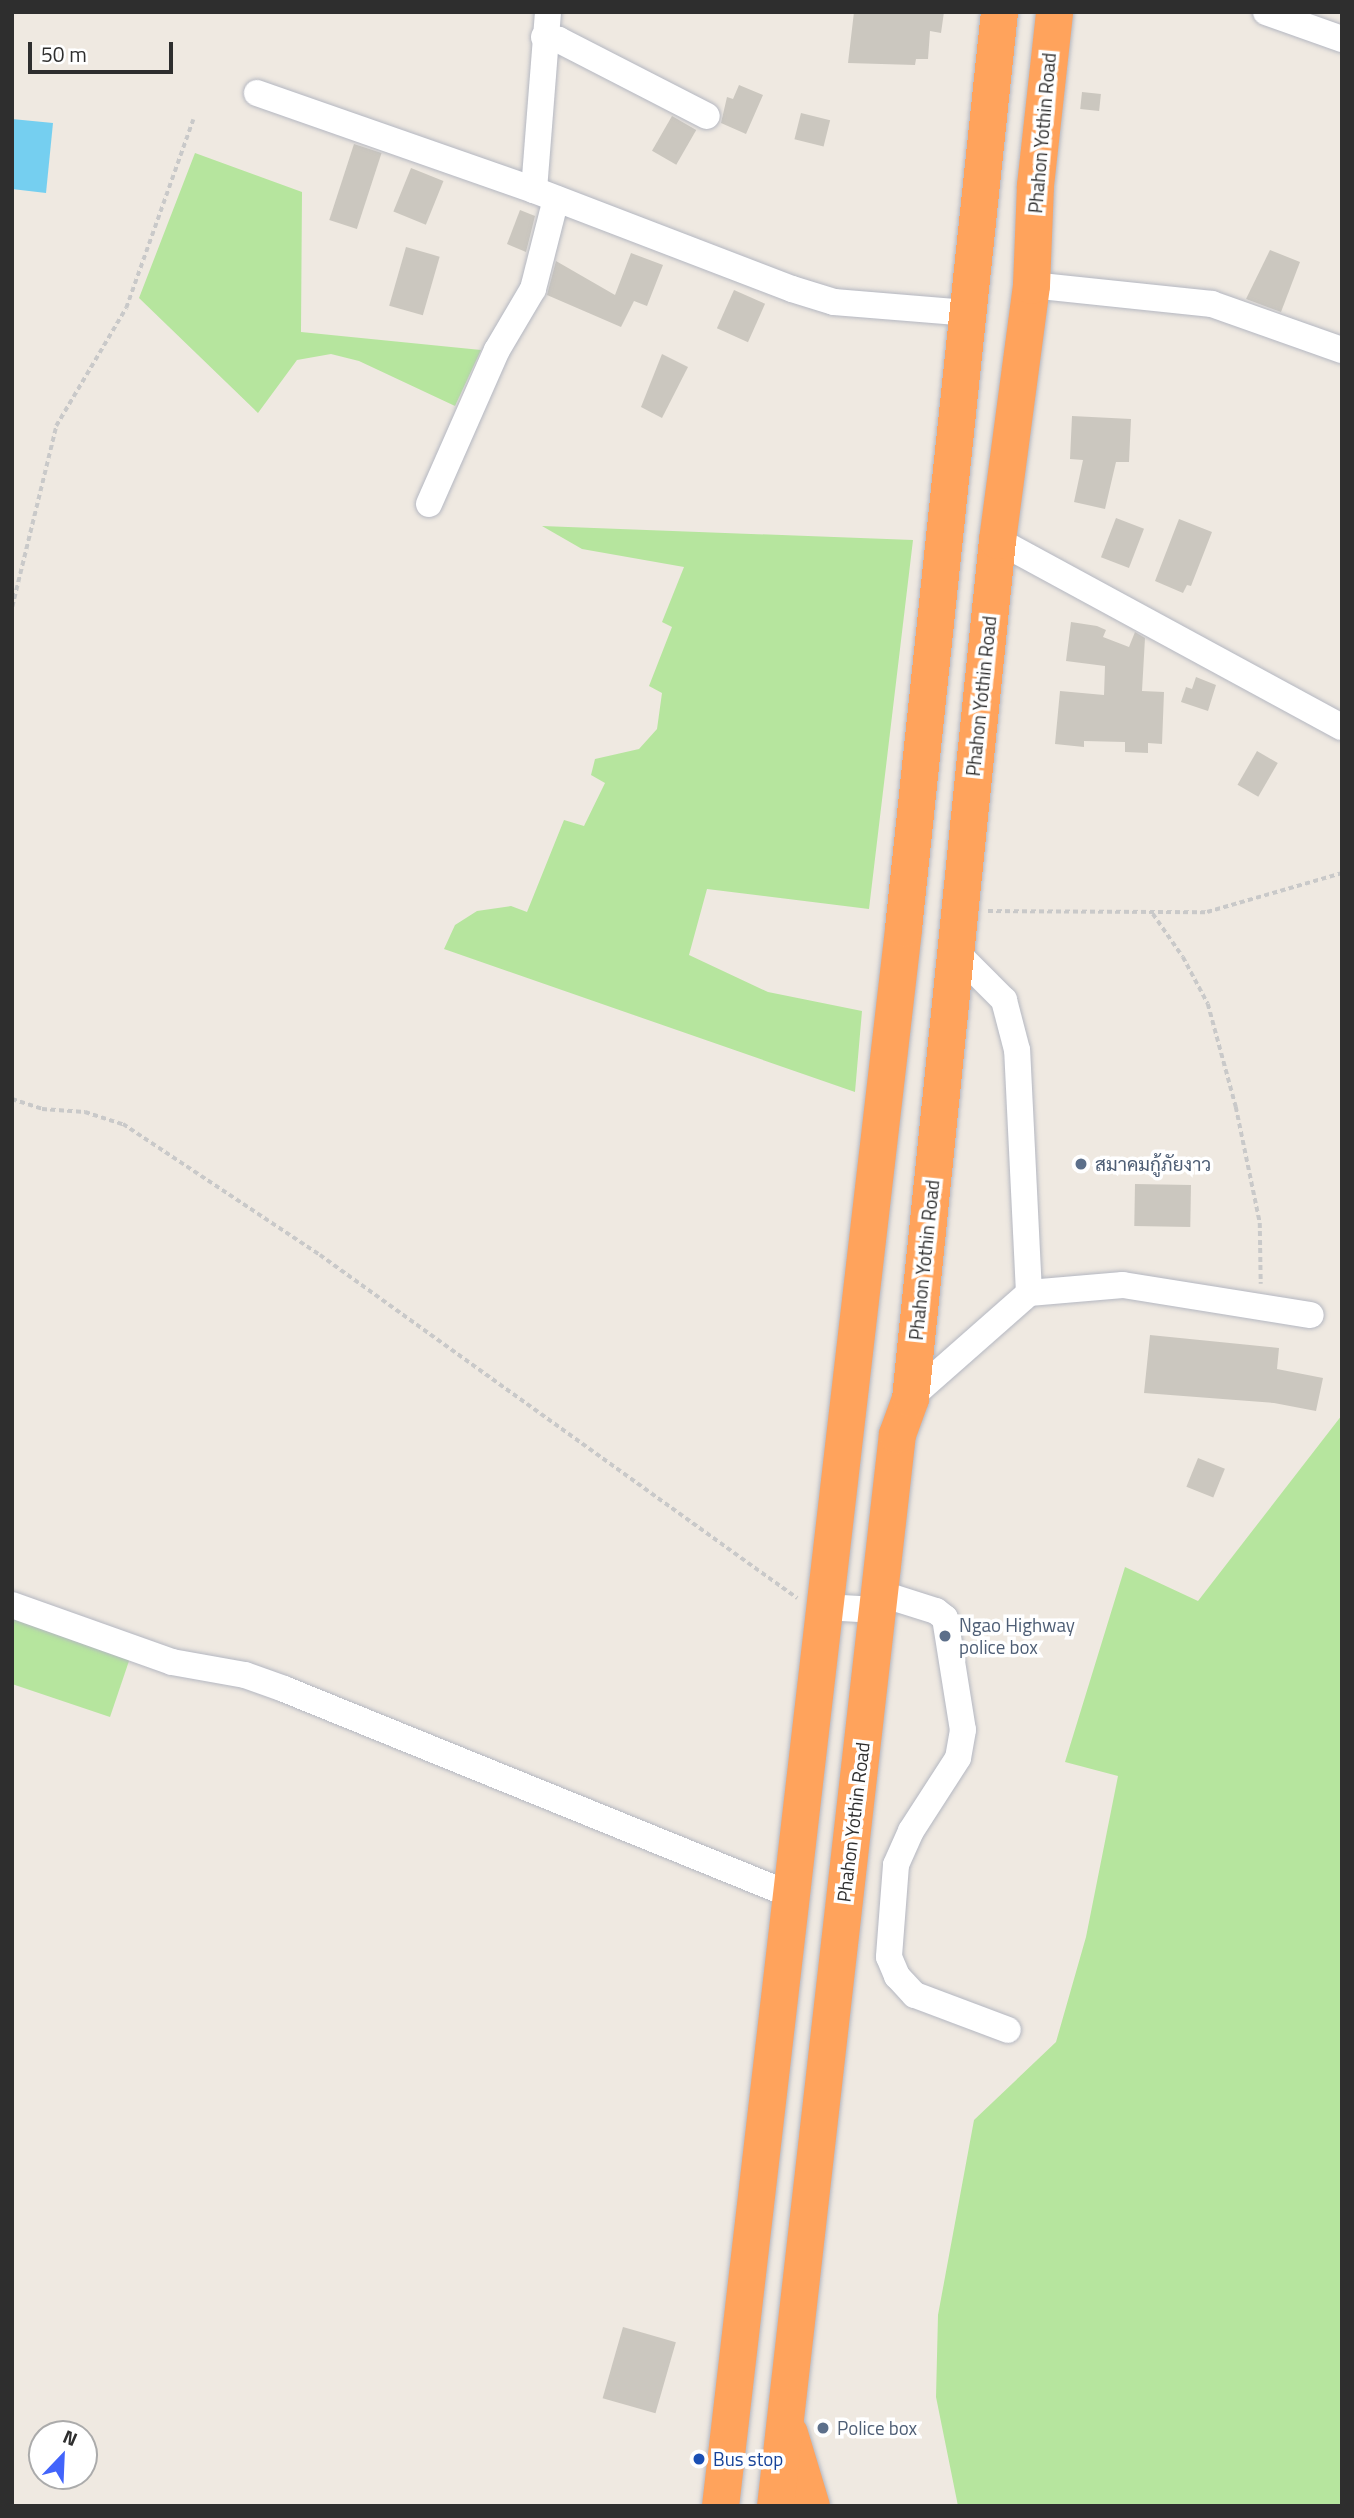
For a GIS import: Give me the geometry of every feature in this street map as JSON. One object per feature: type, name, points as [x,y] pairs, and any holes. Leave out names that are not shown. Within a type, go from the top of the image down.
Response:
[{"type":"highway","points":[[720,2506],[901,941],[999,12]]},
{"type":"highway","name":"Phahon Yothin Road","points":[[775,2506],[897,1434],[910,1398],[997,540],[1031,285],[1035,185],[1054,12]]},
{"type":"highway","points":[[785,2419],[811,2506]]},
{"type":"street","points":[[1266,12],[1342,39]]},
{"type":"street","points":[[546,25],[559,40],[707,116]]},
{"type":"street","points":[[429,504],[498,350],[533,289],[545,194],[546,25]]},
{"type":"street","points":[[257,93],[545,194],[834,302],[967,313]]},
{"type":"street","points":[[1031,285],[1212,304],[1342,350]]},
{"type":"street","points":[[997,540],[1342,727]]},
{"type":"street","points":[[955,951],[1004,1000],[1017,1050],[1029,1293]]},
{"type":"street","points":[[910,1398],[1029,1293],[1123,1285],[1311,1315]]},
{"type":"street","points":[[823,1612],[878,1601],[936,1611],[944,1618],[963,1730],[958,1758],[911,1831],[896,1866],[889,1957],[897,1976],[915,1995],[1008,2030]]},
{"type":"street","points":[[12,1605],[172,1662],[245,1675],[318,1702],[790,1895]]},
{"type":"path","points":[[12,607],[56,426],[126,308],[193,120]]},
{"type":"path","points":[[958,910],[1153,914],[1207,912],[1342,873]]},
{"type":"path","points":[[1153,914],[1184,957],[1208,1004],[1236,1107],[1260,1223],[1261,1307]]},
{"type":"path","points":[[12,1099],[20,1105],[85,1112],[123,1124],[320,1255],[823,1612]]},
{"type":"green space","points":[[195,153],[302,192],[301,332],[481,350],[455,406],[359,361],[331,354],[297,360],[258,413],[139,298]]},
{"type":"green space","points":[[542,526],[913,540],[869,909],[707,889],[689,955],[768,992],[862,1011],[855,1092],[444,949],[455,925],[477,911],[511,906],[527,912],[564,820],[584,826],[605,783],[591,775],[595,759],[639,749],[657,729],[662,693],[649,686],[672,627],[662,622],[684,567],[582,549]]},
{"type":"green space","points":[[1342,1415],[1342,2506],[958,2506],[936,2397],[938,2315],[974,2120],[1056,2042],[1086,1937],[1118,1776],[1065,1762],[1125,1567],[1198,1601]]},
{"type":"green space","points":[[12,1611],[131,1655],[110,1717],[12,1684]]},
{"type":"water","points":[[12,119],[53,123],[46,193],[12,189]]},
{"type":"building","points":[[854,12],[944,12],[941,33],[930,31],[928,59],[916,59],[915,65],[848,63]]},
{"type":"building","points":[[739,85],[763,95],[746,134],[721,123],[727,97],[733,99]]},
{"type":"building","points":[[1082,92],[1101,94],[1099,111],[1080,109]]},
{"type":"building","points":[[801,113],[830,120],[824,146],[794,139]]},
{"type":"building","points":[[672,116],[696,130],[676,165],[652,151]]},
{"type":"building","points":[[354,144],[382,153],[357,229],[329,220]]},
{"type":"building","points":[[411,168],[443,181],[426,225],[393,212]]},
{"type":"building","points":[[520,210],[535,216],[526,252],[507,244]]},
{"type":"building","points":[[406,247],[440,257],[423,315],[389,306]]},
{"type":"building","points":[[1270,250],[1300,262],[1281,312],[1246,299]]},
{"type":"building","points":[[631,253],[663,265],[647,306],[634,301],[621,327],[547,295],[556,261],[615,295]]},
{"type":"building","points":[[734,290],[765,304],[748,342],[717,328]]},
{"type":"building","points":[[662,354],[688,367],[662,418],[641,407]]},
{"type":"building","points":[[1072,416],[1131,419],[1129,462],[1116,462],[1105,509],[1074,502],[1083,460],[1070,459]]},
{"type":"building","points":[[1116,518],[1144,529],[1129,568],[1101,557]]},
{"type":"building","points":[[1179,519],[1212,532],[1191,586],[1187,585],[1183,593],[1155,581]]},
{"type":"building","points":[[1071,622],[1097,626],[1106,630],[1103,637],[1129,647],[1135,632],[1145,638],[1142,691],[1164,692],[1162,744],[1148,743],[1148,753],[1125,752],[1125,742],[1084,741],[1084,747],[1055,744],[1060,691],[1104,695],[1105,666],[1066,661]]},
{"type":"building","points":[[1196,677],[1216,685],[1208,711],[1181,702],[1186,687],[1192,689]]},
{"type":"building","points":[[1257,751],[1278,763],[1258,797],[1238,785]]},
{"type":"building","points":[[1135,1184],[1191,1185],[1190,1227],[1134,1226]]},
{"type":"building","points":[[1150,1335],[1279,1348],[1277,1369],[1323,1378],[1316,1411],[1274,1403],[1144,1393]]},
{"type":"building","points":[[1198,1458],[1225,1469],[1213,1498],[1186,1487]]},
{"type":"building","points":[[623,2327],[676,2342],[655,2413],[603,2398]]},
{"type":"place","name":"สมาคมกู้ภัยงาว","points":[[1081,1164]]},
{"type":"place","name":"Ngao Highway police box","points":[[945,1636]]},
{"type":"place","name":"Police box","points":[[823,2428]]},
{"type":"place","name":"Bus stop","points":[[699,2459]]}]
